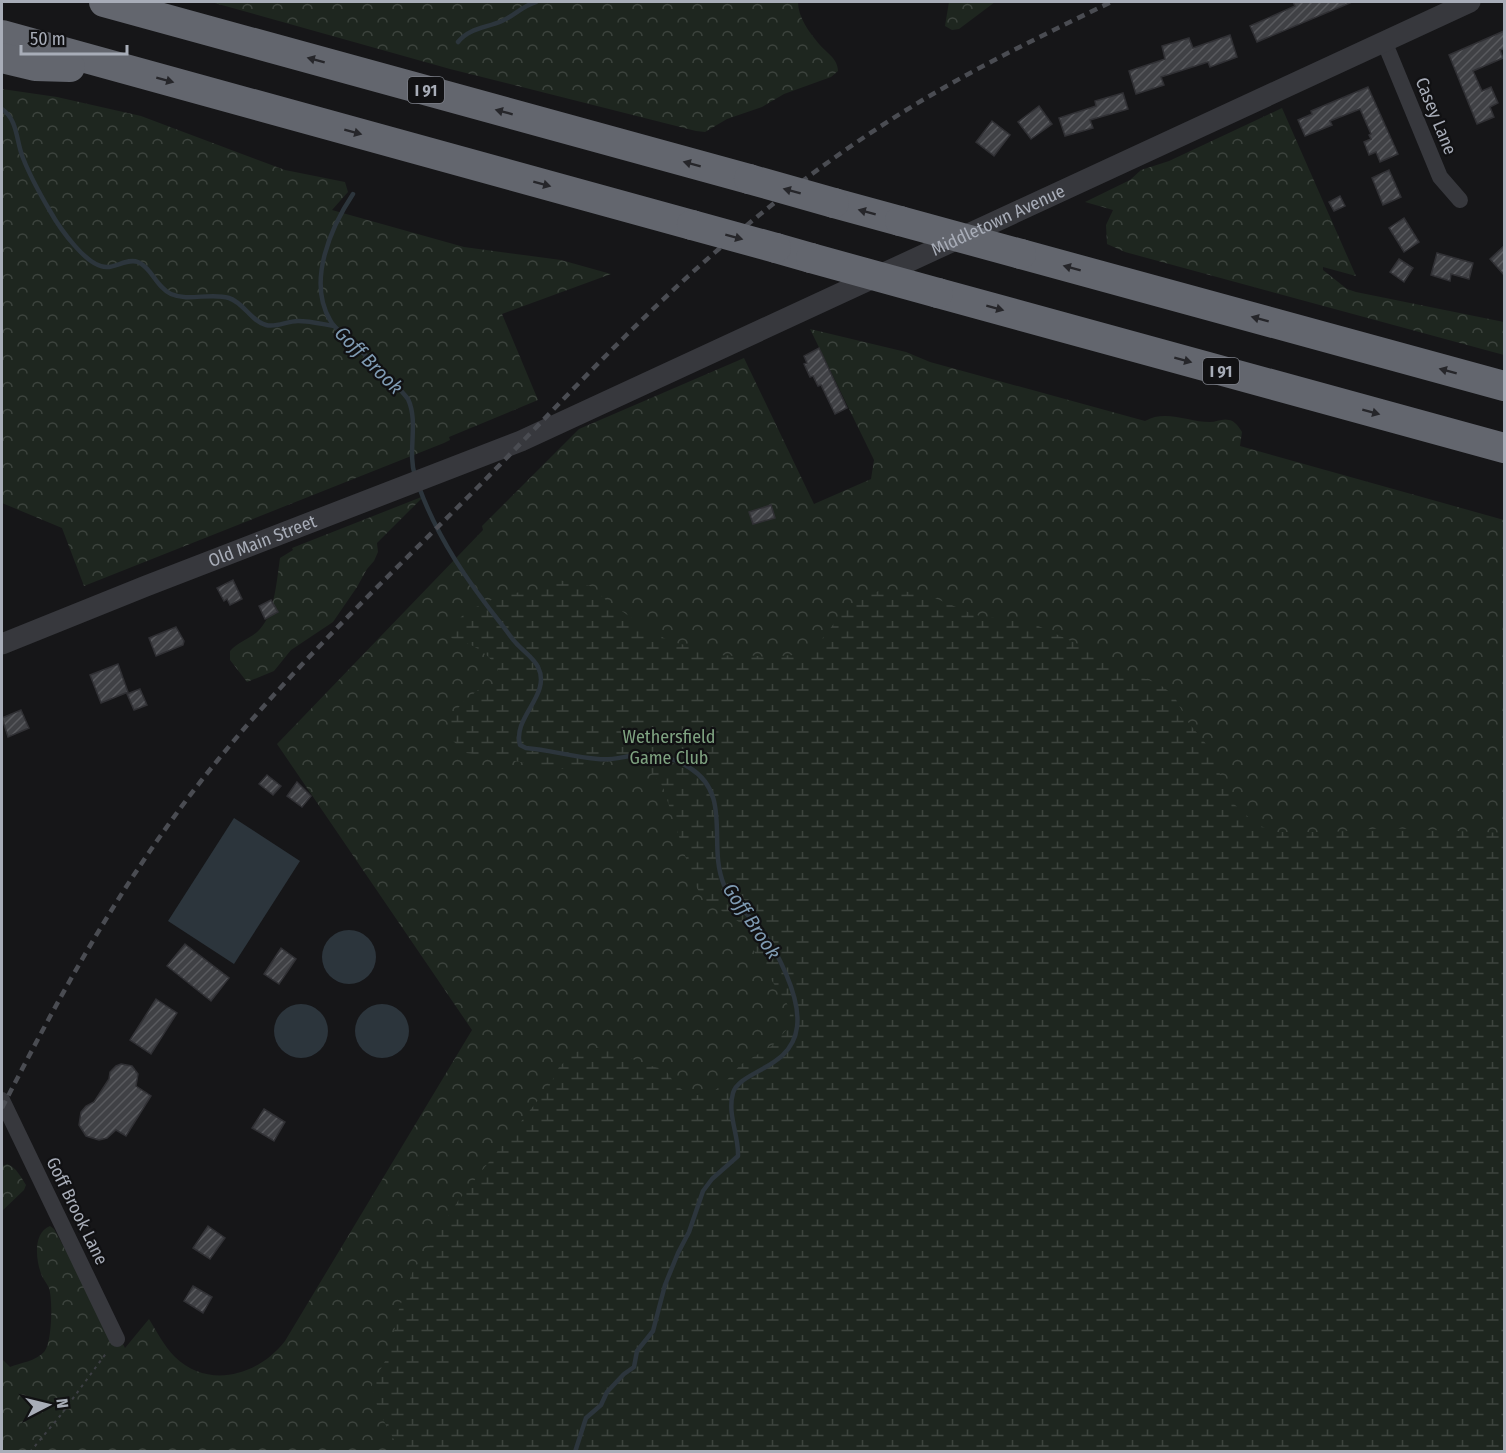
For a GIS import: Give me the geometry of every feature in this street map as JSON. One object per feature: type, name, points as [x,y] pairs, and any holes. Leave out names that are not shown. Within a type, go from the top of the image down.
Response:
[{"type":"highway","name":"I 91","points":[[104,2],[1504,386]]},
{"type":"highway","name":"I 91","points":[[2,35],[1504,448]]},
{"type":"highway","points":[[2,58],[44,67],[109,65]]},
{"type":"street","name":"Middletown Avenue","points":[[525,439],[1470,2]]},
{"type":"street","name":"Casey Lane","points":[[1384,41],[1440,177],[1460,200]]},
{"type":"street","name":"Old Main Street","points":[[2,644],[134,590],[525,439]]},
{"type":"street","name":"Goff Brook Lane","points":[[2,1100],[117,1339]]},
{"type":"path","points":[[30,1452],[60,1416],[117,1339]]},
{"type":"green space","points":[[211,2],[798,2],[805,24],[819,44],[834,59],[838,71],[831,77],[784,94],[762,107],[727,119],[705,132],[450,69]]},
{"type":"green space","points":[[949,2],[995,2],[959,29],[952,30],[945,26]]},
{"type":"green space","points":[[2,89],[57,97],[141,116],[285,170],[345,182],[348,192],[332,210],[464,247],[561,260],[611,274],[502,314],[538,400],[449,437],[450,440],[444,443],[84,586],[62,528],[2,503]]},
{"type":"green space","points":[[1282,108],[1356,276],[1323,267],[1323,270],[1347,289],[1356,292],[1504,322],[1504,355],[1125,252],[1107,244],[1106,225],[1113,210],[1085,202],[1130,180],[1141,170],[1169,161]]},
{"type":"green space","name":"Wethersfield Game Club","points":[[810,329],[906,352],[930,362],[1145,421],[1161,416],[1210,422],[1229,420],[1235,423],[1242,432],[1240,446],[1504,520],[1504,1237],[1312,1451],[2,1451],[2,1359],[10,1367],[32,1360],[44,1352],[49,1340],[50,1294],[37,1256],[38,1241],[44,1230],[50,1226],[54,1229],[86,1287],[106,1310],[125,1348],[149,1319],[171,1353],[188,1367],[203,1373],[218,1375],[248,1370],[274,1353],[285,1341],[472,1030],[277,744],[483,530],[482,526],[579,429],[744,358],[814,504],[871,479],[874,460]]},
{"type":"green space","points":[[424,496],[377,543],[378,552],[374,561],[333,622],[291,650],[274,671],[247,682],[230,660],[230,651],[260,629],[265,622],[275,595],[280,558],[293,550],[292,548]]},
{"type":"green space","points":[[558,580],[590,586],[646,628],[671,642],[700,648],[718,655],[737,656],[767,657],[806,654],[814,649],[847,607],[864,596],[882,590],[892,589],[930,596],[975,615],[1034,624],[1108,658],[1133,674],[1159,684],[1174,696],[1188,722],[1206,744],[1234,804],[1255,823],[1273,832],[1332,832],[1385,828],[1504,833],[1504,1451],[400,1451],[378,1410],[372,1385],[390,1352],[398,1312],[412,1273],[458,1201],[550,1085],[559,1067],[575,1052],[613,1045],[637,1061],[665,1069],[675,1084],[690,1096],[712,1093],[740,1065],[773,1045],[787,1029],[791,1010],[757,958],[739,922],[704,900],[694,883],[663,787],[650,771],[635,760],[597,762],[560,769],[541,767],[504,758],[466,753],[451,739],[450,719],[462,703],[478,690],[497,686],[498,667],[474,646],[443,636],[463,615],[474,608],[502,595],[542,589]]},
{"type":"green space","points":[[7,1164],[16,1170],[26,1185],[24,1190],[2,1211],[2,1166]]},
{"type":"shaded area","points":[[234,818],[300,861],[234,964],[168,921]]},
{"type":"shaded area","points":[[344,930],[354,930],[364,934],[372,942],[376,957],[372,972],[364,980],[354,984],[344,984],[334,980],[326,972],[322,962],[322,952],[326,942],[334,934]]},
{"type":"shaded area","points":[[296,1004],[306,1004],[316,1008],[324,1016],[328,1031],[324,1046],[316,1054],[306,1058],[296,1058],[286,1054],[278,1046],[274,1036],[274,1026],[278,1016],[286,1008]]},
{"type":"shaded area","points":[[377,1004],[387,1004],[397,1008],[405,1016],[409,1031],[405,1046],[397,1054],[387,1058],[377,1058],[367,1054],[359,1046],[355,1036],[355,1026],[359,1016],[367,1008]]},
{"type":"building","points":[[1293,2],[1352,2],[1257,42],[1250,26],[1295,6]]},
{"type":"building","points":[[1504,31],[1504,49],[1500,50],[1503,58],[1473,71],[1482,91],[1491,87],[1498,103],[1490,107],[1494,117],[1477,124],[1449,55]]},
{"type":"building","points":[[1230,35],[1237,57],[1210,67],[1208,62],[1161,77],[1164,85],[1136,94],[1129,71],[1165,59],[1162,46],[1189,38],[1193,48]]},
{"type":"building","points":[[1368,87],[1398,154],[1380,162],[1376,152],[1369,155],[1364,142],[1371,139],[1369,135],[1371,134],[1360,109],[1330,121],[1332,125],[1305,136],[1298,120],[1312,114],[1311,111]]},
{"type":"building","points":[[1123,93],[1128,109],[1090,120],[1093,128],[1065,136],[1059,118],[1096,106],[1095,101]]},
{"type":"building","points":[[1039,106],[1052,124],[1031,139],[1018,122]]},
{"type":"building","points":[[992,121],[1010,135],[994,156],[976,142]]},
{"type":"building","points":[[1389,170],[1401,197],[1383,205],[1372,178]]},
{"type":"building","points":[[1340,196],[1345,206],[1334,211],[1329,202]]},
{"type":"building","points":[[1404,218],[1419,242],[1404,252],[1389,228]]},
{"type":"building","points":[[1504,246],[1504,275],[1490,259]]},
{"type":"building","points":[[1437,253],[1473,263],[1469,279],[1451,274],[1450,281],[1431,275]]},
{"type":"building","points":[[1399,259],[1413,268],[1404,282],[1390,272]]},
{"type":"building","points":[[819,348],[847,408],[835,414],[821,385],[818,386],[813,376],[810,377],[804,364],[807,363],[804,356]]},
{"type":"building","points":[[771,505],[775,518],[753,524],[749,512]]},
{"type":"building","points":[[233,580],[242,599],[230,605],[227,599],[224,601],[217,588]]},
{"type":"building","points":[[271,600],[278,612],[265,619],[259,606]]},
{"type":"building","points":[[176,627],[184,641],[183,645],[156,656],[149,638]]},
{"type":"building","points":[[118,664],[128,692],[101,703],[90,675]]},
{"type":"building","points":[[140,689],[147,705],[134,710],[127,694]]},
{"type":"building","points":[[21,710],[29,728],[8,737],[2,718]]},
{"type":"building","points":[[267,775],[281,786],[273,795],[259,784]]},
{"type":"building","points":[[297,782],[311,796],[302,807],[287,796]]},
{"type":"building","points":[[185,944],[229,978],[211,1001],[167,966]]},
{"type":"building","points":[[281,948],[296,959],[279,984],[264,974]]},
{"type":"building","points":[[156,999],[177,1013],[151,1054],[130,1040]]},
{"type":"building","points":[[121,1064],[132,1066],[138,1074],[136,1086],[151,1096],[126,1136],[116,1130],[107,1138],[99,1140],[86,1136],[79,1125],[81,1112],[94,1102],[109,1079],[110,1072]]},
{"type":"building","points":[[264,1109],[285,1122],[274,1141],[252,1128]]},
{"type":"building","points":[[208,1226],[225,1238],[210,1259],[193,1248]]},
{"type":"building","points":[[193,1286],[212,1297],[203,1313],[184,1301]]},
{"type":"waterway","name":"Goff Brook","points":[[458,42],[467,34],[502,21],[536,2]]},
{"type":"waterway","points":[[2,109],[14,125],[26,165],[50,211],[74,245],[91,261],[99,266],[107,267],[130,261],[138,262],[147,269],[161,287],[171,294],[185,297],[222,296],[229,298],[256,320],[266,325],[274,326],[298,321],[334,326]]},
{"type":"waterway","name":"Goff Brook","points":[[353,194],[337,222],[325,255],[321,272],[323,305],[334,326],[408,399],[413,418],[412,457],[415,476]]},
{"type":"waterway","name":"Goff Brook","points":[[419,487],[435,524],[477,593],[512,639],[538,667],[541,677],[540,687],[521,725],[520,745],[526,748],[603,759],[638,755],[659,756],[672,759],[690,768],[703,779],[711,792],[715,806],[719,870],[724,885],[735,902],[759,927],[773,948],[786,974],[795,1002],[797,1027],[793,1041],[786,1052],[745,1079],[733,1093],[731,1109],[738,1156],[712,1179],[703,1191],[689,1232],[665,1285],[653,1331],[637,1351],[634,1367],[607,1392],[601,1405],[586,1418],[575,1452]]},
{"type":"railway","points":[[2,1108],[47,1022],[118,899],[172,820],[233,741],[301,665],[628,334],[740,231],[847,149],[945,87],[1111,2]]}]
